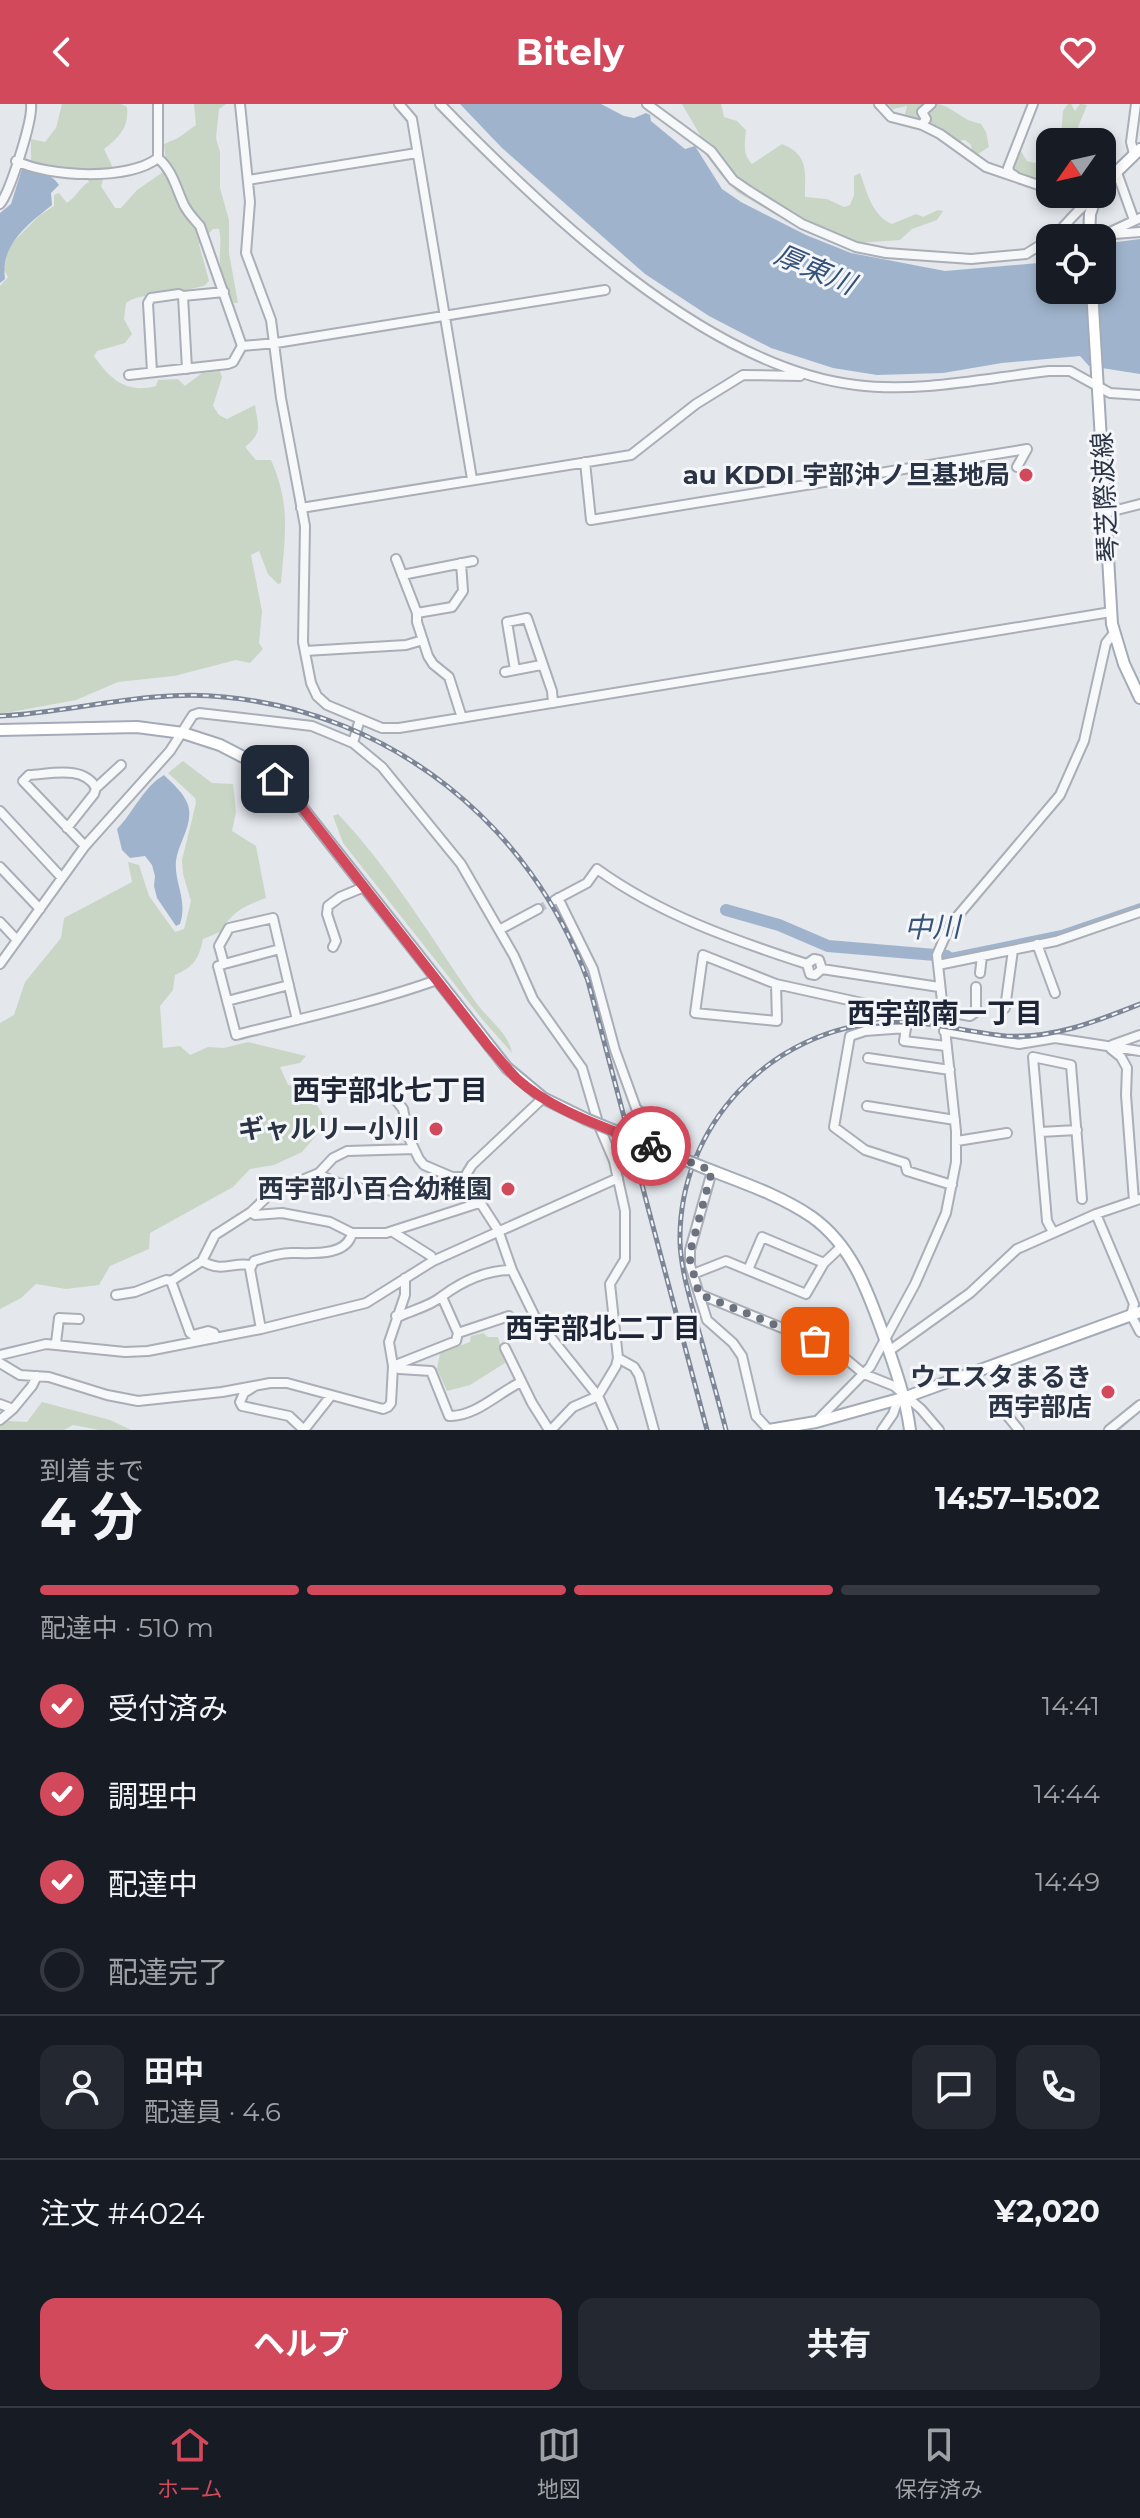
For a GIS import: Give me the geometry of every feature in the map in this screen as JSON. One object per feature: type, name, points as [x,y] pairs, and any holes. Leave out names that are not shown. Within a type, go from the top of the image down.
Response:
[{"type":"main road","points":[[1116,170],[1137,152]]},
{"type":"main road","name":"琴芝際波線","points":[[1093,304],[1111,612],[1124,664],[1140,698]]},
{"type":"main road","points":[[0,730],[137,727],[183,733],[237,753],[275,779],[300,805],[507,1068],[543,1098],[801,1210],[825,1228],[842,1246],[866,1288],[887,1346],[910,1430]]},
{"type":"main road","points":[[769,1430],[816,1422],[902,1398],[1135,1313]]},
{"type":"street","points":[[0,204],[8,194],[16,161],[29,129],[31,104]]},
{"type":"street","points":[[129,375],[228,364],[233,362],[242,346],[200,226],[183,202],[170,171],[158,158],[158,104]]},
{"type":"street","points":[[240,104],[250,202],[246,253],[271,320],[276,343],[281,398],[305,526],[305,651],[311,683],[317,696],[327,705],[389,729],[1111,612]]},
{"type":"street","points":[[399,104],[412,119],[472,479]]},
{"type":"street","points":[[440,104],[544,204],[644,288],[683,315],[744,349],[837,383],[895,388],[1070,371],[1110,393],[1140,395]]},
{"type":"street","points":[[647,104],[711,151],[733,180],[749,191],[802,224],[856,247],[886,253],[971,259],[1026,254],[1036,248]]},
{"type":"street","points":[[879,104],[891,117],[922,125],[940,134],[986,167],[1036,185]]},
{"type":"street","points":[[922,125],[926,119],[922,112],[931,104]]},
{"type":"street","points":[[1018,179],[1008,168],[1033,104]]},
{"type":"street","points":[[1136,104],[1131,142],[1137,152]]},
{"type":"street","points":[[248,180],[417,153]]},
{"type":"street","points":[[16,161],[68,175],[137,170],[158,158]]},
{"type":"street","points":[[1116,170],[1137,219],[1116,227]]},
{"type":"street","points":[[1068,224],[1083,208]]},
{"type":"street","points":[[1116,234],[1140,232]]},
{"type":"street","points":[[242,346],[605,290]]},
{"type":"street","points":[[152,372],[148,303],[151,298],[224,292]]},
{"type":"street","points":[[183,296],[187,369]]},
{"type":"street","points":[[301,508],[631,455],[696,404],[743,375],[812,375]]},
{"type":"street","points":[[585,462],[591,520],[1027,449],[1017,467]]},
{"type":"street","points":[[1105,513],[1140,504]]},
{"type":"street","points":[[396,559],[417,613],[423,640],[433,664],[449,677],[462,718]]},
{"type":"street","points":[[402,575],[473,561]]},
{"type":"street","points":[[417,613],[452,607],[464,585],[461,563]]},
{"type":"street","points":[[515,670],[507,622],[527,618],[552,691],[553,703]]},
{"type":"street","points":[[816,1422],[887,1346],[939,1231],[952,1185],[957,1141],[939,987],[939,946],[950,925],[1060,795],[1084,741],[1106,643],[1114,633]]},
{"type":"street","points":[[305,651],[406,645],[423,640]]},
{"type":"street","points":[[505,672],[541,665]]},
{"type":"street","points":[[0,964],[85,846],[150,774],[183,733],[193,715],[214,714],[312,726],[353,743],[382,767],[461,864],[499,930],[533,999],[582,1068],[599,1126],[614,1161],[625,1211],[626,1246],[625,1259],[610,1284],[618,1358],[616,1366],[598,1396],[573,1407],[550,1430],[505,1348]]},
{"type":"street","points":[[353,743],[360,719]]},
{"type":"street","points":[[67,828],[96,788],[121,765]]},
{"type":"street","points":[[85,846],[23,781],[29,775],[80,773],[91,778],[96,788]]},
{"type":"street","points":[[0,811],[62,878]]},
{"type":"street","points":[[0,867],[40,909]]},
{"type":"street","points":[[680,1158],[675,1148],[636,1108],[615,1050],[593,969],[557,899],[587,883],[597,869],[625,890],[734,941],[807,964],[814,959],[819,960],[822,969],[939,987]]},
{"type":"street","points":[[333,947],[336,941],[327,914],[328,906],[364,887]]},
{"type":"street","points":[[499,930],[538,909]]},
{"type":"street","points":[[938,965],[1037,944],[1140,912]]},
{"type":"street","points":[[224,964],[219,946],[229,928],[273,918],[297,1020]]},
{"type":"street","points":[[0,922],[17,940]]},
{"type":"street","points":[[1037,944],[1055,993]]},
{"type":"street","points":[[280,949],[218,966],[236,1035],[437,980]]},
{"type":"street","points":[[1005,1008],[1013,950]]},
{"type":"street","points":[[776,984],[777,1021],[695,1013],[703,955],[776,984],[928,1016],[942,1011],[970,1016],[976,1012],[976,987]]},
{"type":"street","points":[[980,973],[982,956]]},
{"type":"street","points":[[227,1001],[289,985]]},
{"type":"street","points":[[946,1046],[904,1041],[906,1028],[865,1031],[850,1036],[834,1127],[865,1150],[905,1163],[907,1171],[952,1185]]},
{"type":"street","points":[[944,1031],[1019,1044],[1055,1038],[1140,1051]]},
{"type":"street","points":[[1108,1047],[1140,1035]]},
{"type":"street","points":[[887,1346],[970,1293],[1017,1249],[1096,1214],[1137,1200],[1126,1095],[1127,1068],[1116,1051],[1108,1047]]},
{"type":"street","points":[[1053,1232],[1047,1221],[1033,1057],[1071,1065],[1082,1199]]},
{"type":"street","points":[[868,1058],[950,1070]]},
{"type":"street","points":[[388,1090],[403,1109],[414,1149],[424,1165],[452,1177]]},
{"type":"street","points":[[543,1098],[472,1165],[466,1177],[468,1186],[498,1230],[512,1270],[536,1319],[598,1396],[613,1430]]},
{"type":"street","points":[[867,1106],[955,1120]]},
{"type":"street","points":[[1040,1132],[1077,1130]]},
{"type":"street","points":[[957,1141],[1007,1133]]},
{"type":"street","points":[[116,1295],[171,1281],[202,1261],[215,1235],[251,1212],[271,1193],[319,1173],[333,1158],[347,1151],[414,1149]]},
{"type":"street","points":[[712,1171],[690,1250],[693,1274],[711,1325],[733,1343],[742,1356],[758,1419],[769,1430]]},
{"type":"street","points":[[319,1173],[326,1179],[385,1191],[466,1177]]},
{"type":"street","points":[[0,1355],[35,1345],[56,1343],[125,1352],[261,1329],[366,1303],[433,1261],[618,1178]]},
{"type":"street","points":[[251,1212],[255,1215],[282,1213],[319,1219],[352,1233],[393,1232],[479,1203]]},
{"type":"street","points":[[1096,1214],[1134,1304],[1140,1332]]},
{"type":"street","points":[[393,1232],[431,1256],[433,1261]]},
{"type":"street","points":[[250,1265],[257,1259],[275,1255],[328,1252],[345,1246],[350,1242],[352,1233]]},
{"type":"street","points":[[748,1270],[762,1237],[824,1263]]},
{"type":"street","points":[[693,1274],[726,1261],[806,1294],[824,1263],[842,1246]]},
{"type":"street","points":[[202,1261],[220,1269],[246,1263],[250,1265]]},
{"type":"street","points":[[250,1265],[261,1329]]},
{"type":"street","points":[[396,1316],[442,1297],[460,1284],[512,1270]]},
{"type":"street","points":[[0,1363],[20,1375],[71,1382],[107,1395],[138,1401],[287,1383],[383,1409],[391,1403],[393,1366],[389,1342],[405,1295],[405,1278]]},
{"type":"street","points":[[171,1281],[190,1333],[208,1331],[214,1333],[216,1338]]},
{"type":"street","points":[[699,1294],[834,1349],[864,1374],[894,1386],[902,1398],[921,1409],[939,1430]]},
{"type":"street","points":[[393,1366],[456,1341],[458,1333],[442,1297]]},
{"type":"street","points":[[458,1333],[509,1316]]},
{"type":"street","points":[[56,1343],[59,1318],[79,1319]]},
{"type":"street","points":[[618,1358],[634,1367],[639,1375],[654,1430]]},
{"type":"street","points":[[393,1366],[431,1371],[449,1416],[476,1409],[521,1382]]},
{"type":"street","points":[[0,1420],[13,1409],[37,1376]]},
{"type":"street","points":[[256,1385],[244,1393],[240,1402],[242,1406],[289,1416],[304,1430],[330,1397]]},
{"type":"street","points":[[882,1430],[902,1398]]},
{"type":"street","points":[[0,1404],[13,1409]]},
{"type":"street","points":[[1109,1430],[1140,1405]]},
{"type":"street","points":[[1001,1408],[1019,1430]]},
{"type":"green space","points":[[62,104],[121,104],[127,107],[122,131],[104,149],[113,168],[104,177],[101,186],[115,208],[121,208],[137,190],[163,172],[166,162],[164,144],[196,125],[194,104],[226,104],[219,109],[216,138],[220,152],[220,188],[229,220],[229,253],[238,303],[234,303],[225,284],[220,263],[219,229],[213,229],[199,244],[209,281],[204,286],[165,297],[145,296],[126,303],[124,319],[132,334],[125,343],[97,351],[94,356],[113,378],[136,388],[156,386],[158,380],[178,379],[185,386],[202,373],[220,371],[222,377],[213,406],[219,415],[227,419],[255,405],[257,433],[245,447],[256,460],[271,460],[282,491],[285,520],[281,583],[278,584],[268,574],[259,551],[251,555],[262,611],[259,643],[263,649],[250,663],[236,660],[174,676],[118,682],[76,700],[0,714],[0,286],[8,277],[4,270],[9,246],[40,215],[54,206],[54,195],[59,193],[67,203],[89,182],[83,170],[66,172],[31,163],[31,139],[45,142],[56,128]]},
{"type":"green space","points":[[682,104],[721,104],[724,117],[737,121],[746,130],[745,152],[752,164],[782,144],[791,148],[804,165],[805,197],[827,199],[844,207],[850,205],[854,195],[854,176],[860,173],[875,209],[892,224],[916,214],[923,217],[943,211],[937,220],[912,229],[900,240],[859,243],[773,213],[737,192],[721,175],[700,147],[700,135]]},
{"type":"green space","points":[[888,104],[938,104],[947,107],[981,124],[989,147],[978,154],[965,140],[957,141],[905,114],[907,106],[893,109]]},
{"type":"green space","points":[[1068,104],[1075,111],[1080,104],[1087,105],[1079,128],[1062,128],[1063,111]]},
{"type":"green space","points":[[1019,148],[1027,161],[1036,162],[1036,180],[1013,172],[1012,165]]},
{"type":"green space","points":[[183,761],[212,783],[233,784],[236,812],[232,831],[256,846],[266,898],[239,910],[220,932],[203,939],[195,961],[175,975],[173,990],[160,1006],[163,1048],[180,1046],[190,1055],[208,1047],[224,1048],[248,1042],[306,1056],[300,1063],[280,1067],[288,1085],[306,1089],[328,1122],[302,1152],[274,1165],[250,1169],[233,1187],[150,1233],[149,1249],[110,1266],[99,1285],[66,1289],[36,1284],[21,1298],[0,1309],[0,1023],[14,1015],[25,982],[61,938],[64,918],[132,882],[128,862],[139,865],[149,896],[175,932],[184,929],[191,901],[182,860],[196,803],[195,798],[168,773]]},
{"type":"green space","points":[[338,814],[394,882],[477,1004],[503,1033],[512,1053],[343,843],[333,816]]},
{"type":"green space","points":[[483,1333],[488,1337],[498,1337],[505,1363],[470,1385],[447,1391],[437,1369],[440,1353],[470,1342],[471,1336]]},
{"type":"green space","points":[[42,1402],[110,1420],[131,1430],[99,1430],[73,1425],[64,1430],[0,1430],[0,1425],[7,1421],[27,1422]]},
{"type":"water","name":"厚東川","points":[[460,104],[601,104],[634,118],[646,113],[651,121],[685,149],[695,146],[722,189],[806,235],[851,253],[945,271],[1036,263],[1036,304],[1116,304],[1116,242],[1140,239],[1140,374],[1089,366],[1080,356],[1002,363],[943,373],[877,375],[833,368],[771,348],[709,316],[645,274],[502,148]]},
{"type":"water","points":[[22,169],[48,175],[59,185],[51,193],[52,205],[25,228],[11,246],[5,279],[0,283],[0,213],[11,204]]},
{"type":"water","points":[[164,775],[184,797],[189,812],[176,861],[182,915],[180,924],[176,926],[157,898],[152,865],[145,856],[130,858],[122,850],[117,829],[150,786]]},
{"type":"water","points":[[1140,903],[1140,909],[1056,936],[941,959],[940,955],[1061,930]]},
{"type":"waterway","name":"中川","points":[[726,910],[779,925],[828,946],[947,956]]},
{"type":"waterway","points":[[1118,1430],[1140,1411]]},
{"type":"tunnel","points":[[538,909],[555,900]]},
{"type":"railway","points":[[0,716],[140,698],[196,695],[285,707],[344,726],[398,752],[447,786],[492,826],[530,873],[563,924],[588,981],[707,1430]]},
{"type":"railway","points":[[726,1430],[686,1284],[680,1242],[684,1200],[695,1160],[714,1123],[739,1091],[769,1064],[805,1043],[844,1029],[901,1022],[1006,1036],[1041,1035],[1074,1028],[1140,1004]]},
{"type":"way so far","points":[[651,1146],[712,1171],[689,1256],[699,1294],[815,1341]]},
{"type":"place","name":"au KDDI 宇部沖ノ旦基地局","points":[[1026,475]]},
{"type":"place","name":"ギャルリー小川","points":[[436,1129]]},
{"type":"place","name":"西宇部小百合幼稚園","points":[[508,1189]]},
{"type":"place","name":"ウエスタまるき 西宇部店","points":[[1108,1392]]},
{"type":"district","name":"西宇部南一丁目","points":[[945,1013]]},
{"type":"district","name":"西宇部北七丁目","points":[[390,1090]]},
{"type":"district","name":"西宇部北二丁目","points":[[603,1328]]},
{"type":"route","points":[[275,779],[300,805],[488,1046],[518,1079],[543,1098],[571,1113],[651,1146]]}]
